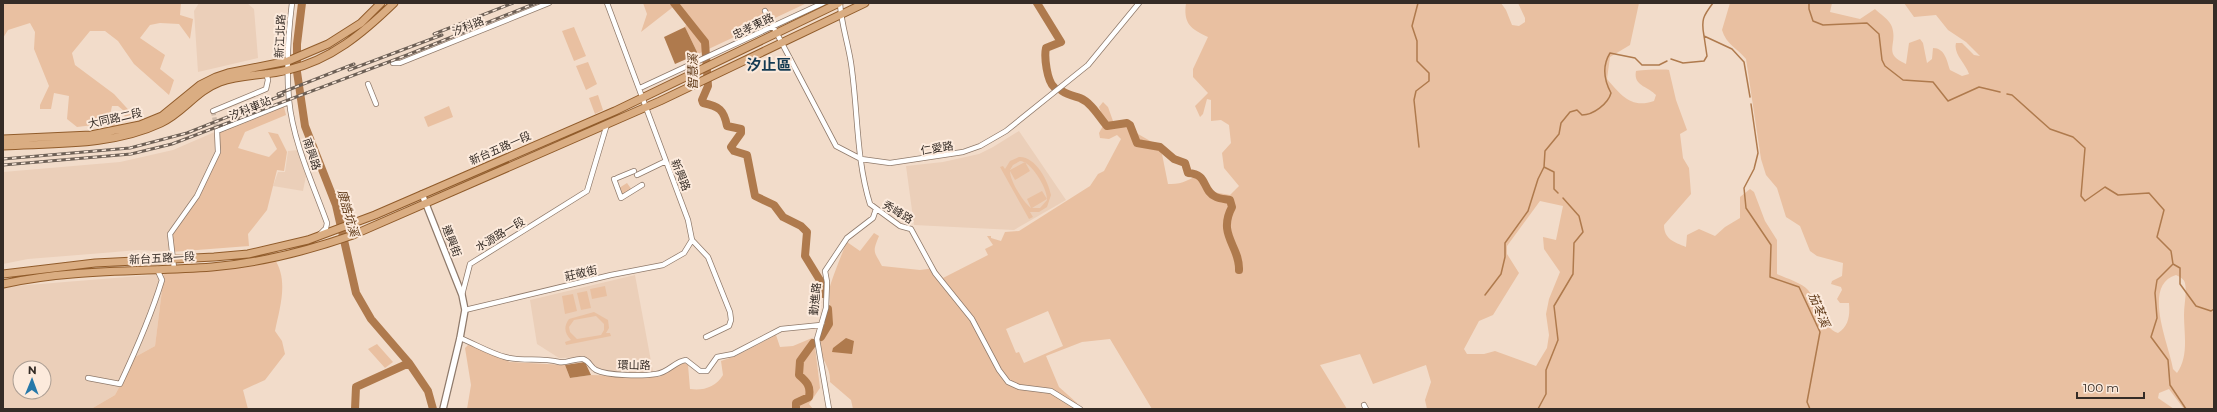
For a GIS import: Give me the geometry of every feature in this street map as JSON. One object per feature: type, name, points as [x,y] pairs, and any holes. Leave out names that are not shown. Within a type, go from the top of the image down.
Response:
[{"type":"main road","name":"大同路二段","points":[[3,139],[91,135],[140,125],[162,116],[200,84],[216,77],[228,73],[288,61],[310,53],[357,26],[381,3]]},
{"type":"main road","name":"大同路二段","points":[[3,146],[89,141],[118,137],[162,123],[199,93],[218,83],[231,78],[266,72],[288,71],[321,60],[360,34],[394,3]]},
{"type":"main road","points":[[776,35],[840,3]]},
{"type":"main road","points":[[781,42],[865,3]]},
{"type":"main road","name":"新台五路一段","points":[[3,274],[67,265],[157,261],[248,254],[318,237],[347,226],[644,98],[776,35]]},
{"type":"main road","name":"新台五路一段","points":[[3,284],[58,275],[212,267],[267,259],[320,247],[353,235],[646,107],[781,42]]},
{"type":"main road","points":[[318,237],[320,247]]},
{"type":"main road","points":[[156,269],[157,261]]},
{"type":"street","name":"新江北路","points":[[288,71],[292,3]]},
{"type":"street","name":"汐科路","points":[[393,63],[406,60],[549,3]]},
{"type":"street","name":"新興路","points":[[607,3],[644,98],[688,220],[692,240]]},
{"type":"street","name":"忠孝東路","points":[[640,88],[823,3]]},
{"type":"street","name":"秀峰路","points":[[840,3],[840,14],[851,62],[861,159],[870,204],[900,226],[911,230],[935,273],[972,319],[999,370],[1008,382],[1019,387],[1051,391],[1080,409]]},
{"type":"street","name":"仁愛路","points":[[765,11],[776,35],[836,146],[861,159],[890,163],[958,154],[980,146],[1017,124],[1088,65],[1139,3]]},
{"type":"street","name":"南興路","points":[[288,71],[289,102],[300,147],[327,223],[326,228],[318,237]]},
{"type":"street","name":"汐科車站","points":[[213,111],[266,89],[268,80],[266,72]]},
{"type":"street","points":[[368,84],[376,104]]},
{"type":"street","name":"汐科車站","points":[[173,260],[170,234],[197,196],[218,152],[217,131],[289,102]]},
{"type":"street","name":"水源路一段","points":[[443,409],[460,338],[465,310],[462,295],[470,264],[587,191],[607,124]]},
{"type":"street","points":[[642,185],[621,198],[615,178],[635,173],[666,161]]},
{"type":"street","name":"連興街","points":[[422,194],[462,295]]},
{"type":"street","name":"勤進路","points":[[829,409],[817,339],[827,296],[825,271],[847,238],[873,218],[876,209]]},
{"type":"street","points":[[692,240],[708,257],[730,312],[731,320],[729,326],[706,337]]},
{"type":"street","name":"莊敬街","points":[[465,310],[611,275],[663,265],[684,253],[692,240]]},
{"type":"street","points":[[173,260],[174,268]]},
{"type":"street","points":[[88,378],[120,384],[144,333],[159,290],[162,280],[156,269]]},
{"type":"street","name":"環山路","points":[[460,338],[504,357],[527,360],[543,358],[560,362],[580,358],[587,360],[595,370],[605,373],[656,374],[671,368],[680,360],[686,360],[700,371],[707,371],[717,357],[733,354],[781,329],[821,325]]},
{"type":"shaded area","points":[[3,3],[181,3],[180,15],[193,19],[190,39],[179,24],[160,23],[150,25],[140,38],[165,55],[160,69],[174,80],[169,95],[134,64],[118,41],[105,31],[90,31],[72,53],[75,65],[114,94],[136,118],[125,122],[124,111],[118,106],[112,106],[110,115],[121,124],[113,126],[102,124],[77,127],[67,119],[69,96],[54,93],[51,109],[40,109],[40,105],[49,86],[34,49],[35,32],[30,23],[8,30],[3,38]]},
{"type":"shaded area","points":[[199,3],[247,3],[254,9],[258,58],[198,72],[194,11]]},
{"type":"shaded area","points":[[643,3],[807,3],[698,54],[685,27],[687,22],[673,7],[641,32],[647,14]]},
{"type":"shaded area","points":[[1186,3],[1501,3],[1506,10],[1512,25],[1519,26],[1525,22],[1525,18],[1518,3],[1639,3],[1630,45],[1610,57],[1607,79],[1627,99],[1633,102],[1646,103],[1654,101],[1656,95],[1639,83],[1636,76],[1636,71],[1669,70],[1676,100],[1687,130],[1680,134],[1683,158],[1689,168],[1691,194],[1664,225],[1666,234],[1674,242],[1686,247],[1687,235],[1699,229],[1715,236],[1725,227],[1740,218],[1740,197],[1750,189],[1754,192],[1765,221],[1777,240],[1777,274],[1805,287],[1812,295],[1824,320],[1832,330],[1838,333],[1847,324],[1849,303],[1840,303],[1837,299],[1842,290],[1841,287],[1831,284],[1832,281],[1842,276],[1843,263],[1817,256],[1810,251],[1800,226],[1786,217],[1777,188],[1766,175],[1761,159],[1746,59],[1726,39],[1722,30],[1730,3],[1832,3],[1830,12],[1860,19],[1875,9],[1891,24],[1893,33],[1892,48],[1895,57],[1906,64],[1909,43],[1920,39],[1923,43],[1927,63],[1932,59],[1933,48],[1940,50],[1945,56],[1950,70],[1962,76],[1969,74],[1956,51],[1956,43],[1962,43],[1974,55],[1980,56],[1966,42],[1948,30],[1936,15],[1914,17],[1904,3],[2214,3],[2214,409],[2184,409],[2169,389],[2159,393],[2158,398],[2174,409],[1427,409],[1425,400],[1431,382],[1426,365],[1373,384],[1360,354],[1320,365],[1347,409],[1152,409],[1110,339],[1082,342],[1046,356],[1059,387],[1077,403],[1078,409],[853,409],[851,400],[830,382],[828,368],[820,347],[821,337],[829,317],[831,284],[847,242],[860,251],[874,233],[879,236],[875,246],[875,252],[882,266],[920,270],[935,268],[943,278],[988,255],[985,249],[993,245],[987,236],[991,236],[991,238],[1001,241],[1005,232],[1019,231],[1090,186],[1098,174],[1104,171],[1121,139],[1117,135],[1109,139],[1100,138],[1099,133],[1105,122],[1099,107],[1103,102],[1108,107],[1113,121],[1127,121],[1138,134],[1152,142],[1162,154],[1168,184],[1181,183],[1201,174],[1213,192],[1230,195],[1239,186],[1224,168],[1222,153],[1231,143],[1229,125],[1221,120],[1211,121],[1211,100],[1207,99],[1203,114],[1200,117],[1195,106],[1208,93],[1193,77],[1193,69],[1208,37],[1190,25],[1187,21],[1185,10]],"holes":[[[1540,201],[1563,206],[1556,240],[1543,237],[1544,249],[1560,272],[1549,299],[1546,314],[1549,335],[1547,348],[1536,366],[1495,351],[1484,354],[1467,354],[1464,349],[1479,321],[1493,315],[1519,273],[1507,254],[1507,246]],[[2176,275],[2184,280],[2186,287],[2184,352],[2181,366],[2177,373],[2173,369],[2160,318],[2160,291],[2166,281]],[[1048,311],[1063,346],[1024,363],[1019,352],[1016,353],[1006,329]]]},
{"type":"shaded area","points":[[574,27],[586,56],[574,61],[562,31]]},
{"type":"shaded area","points":[[685,27],[698,54],[675,64],[664,37]]},
{"type":"shaded area","points":[[588,62],[597,84],[586,90],[576,66]]},
{"type":"shaded area","points":[[598,95],[603,110],[595,114],[589,98]]},
{"type":"shaded area","points":[[289,102],[284,107],[286,115],[245,132],[238,148],[269,157],[277,149],[268,132],[278,134],[287,152],[284,171],[277,170],[267,210],[248,234],[249,246],[171,252],[170,234],[196,197],[218,153],[217,131]]},
{"type":"shaded area","points":[[449,106],[453,117],[428,127],[424,117]]},
{"type":"shaded area","points":[[217,131],[218,152],[171,252],[138,250],[28,259],[3,264],[3,172],[120,162],[173,150]]},
{"type":"shaded area","points":[[1019,131],[1066,200],[1014,230],[914,225],[906,166],[943,162],[979,154]]},
{"type":"shaded area","points":[[298,150],[306,176],[303,191],[273,186],[278,172],[285,172],[288,151]]},
{"type":"shaded area","points":[[1019,157],[1030,160],[1044,176],[1051,195],[1047,207],[1039,212],[1030,212],[1033,217],[1029,219],[1000,167],[1003,166],[1005,169],[1010,161]],"holes":[[[1020,161],[1024,162],[1010,170],[1013,165]],[[1026,163],[1038,176],[1047,195],[1047,199],[1042,191],[1027,199],[1031,208],[1024,201],[1018,191],[1012,180],[1010,171],[1015,180],[1030,171]],[[1047,199],[1040,208],[1032,208]]]},
{"type":"shaded area","points":[[627,183],[632,190],[622,196],[619,188]]},
{"type":"shaded area","points":[[274,258],[279,266],[282,284],[281,303],[275,331],[282,341],[285,354],[265,380],[243,390],[248,409],[91,409],[115,395],[135,357],[155,346],[164,274],[174,268]]},
{"type":"shaded area","points":[[164,274],[155,346],[135,357],[115,395],[91,409],[3,409],[3,287]]},
{"type":"shaded area","points":[[635,275],[653,372],[606,371],[597,368],[586,357],[559,358],[537,344],[530,300]]},
{"type":"shaded area","points":[[605,286],[607,296],[592,299],[590,289]]},
{"type":"shaded area","points":[[587,291],[591,308],[581,310],[577,293]]},
{"type":"shaded area","points":[[573,294],[577,311],[565,314],[562,296]]},
{"type":"shaded area","points":[[594,312],[608,320],[609,328],[606,333],[610,333],[611,336],[566,345],[565,342],[571,340],[567,335],[566,330],[566,325],[569,319]],"holes":[[[596,316],[604,324],[604,330],[601,335],[577,339],[570,332],[569,327],[574,320]]]},
{"type":"shaded area","points":[[776,335],[780,347],[793,346],[812,338],[815,347],[820,388],[809,404],[813,409],[467,409],[471,385],[465,348],[468,345],[474,346],[510,362],[565,365],[570,378],[591,375],[659,377],[683,362],[688,365],[690,389],[704,389],[717,383],[723,375],[721,361],[736,356]]},
{"type":"shaded area","points":[[846,338],[854,341],[852,354],[832,352],[833,348]]},
{"type":"shaded area","points":[[377,344],[393,362],[385,368],[368,349]]},
{"type":"shaded area","points":[[585,362],[591,375],[570,378],[565,365]]},
{"type":"waterway","name":"康誥坑溪","points":[[302,3],[297,44],[297,72],[305,126],[336,205],[356,293],[371,319],[409,363],[428,391],[433,409]]},
{"type":"waterway","name":"智慧溪","points":[[674,3],[705,42],[708,86],[702,100],[703,103],[717,107],[722,112],[727,126],[741,129],[741,133],[731,147],[734,151],[747,155],[755,196],[774,205],[783,217],[801,226],[807,232],[805,256],[821,282],[824,294]]},
{"type":"waterway","points":[[1037,3],[1061,42],[1046,48],[1045,57],[1047,69],[1054,87]]},
{"type":"waterway","points":[[1418,3],[1412,26],[1417,41],[1417,61],[1429,73],[1429,81],[1416,91],[1414,100],[1419,147]]},
{"type":"waterway","name":"茄苳溪","points":[[1713,3],[1704,18],[1704,36],[1732,49],[1744,62],[1750,97]]},
{"type":"waterway","points":[[1809,3],[1809,9],[1813,21],[1823,25],[1867,23],[1879,34],[1882,60],[1885,66],[1903,80],[1933,82],[1948,101],[1979,87],[2000,92]]},
{"type":"waterway","points":[[1671,59],[1683,63],[1704,61],[1707,56],[1704,36]]},
{"type":"waterway","points":[[1558,193],[1554,189],[1554,172],[1544,167],[1545,151],[1559,134],[1561,123],[1570,112],[1577,110],[1582,115],[1586,115],[1600,108],[1607,101],[1611,93],[1605,78],[1605,68],[1607,58],[1610,53],[1635,58],[1642,65],[1659,65],[1667,61]]},
{"type":"waterway","points":[[1062,91],[1088,103],[1107,126],[1127,123],[1130,125],[1137,143],[1160,147],[1174,159],[1185,163],[1188,173],[1199,176],[1211,194],[1218,198],[1230,200],[1232,207],[1228,217],[1228,233],[1236,254],[1239,270]]},
{"type":"waterway","points":[[2007,94],[2012,95],[2050,129],[2073,137],[2085,148],[2081,196],[2085,201],[2105,187],[2118,195],[2149,193],[2164,210],[2157,237],[2171,251],[2173,264],[2157,280],[2155,293],[2157,318],[2151,337],[2168,360],[2170,385],[2186,409]]},
{"type":"waterway","name":"茄苳溪","points":[[1751,104],[1758,153],[1754,169],[1744,188],[1746,208],[1771,245],[1770,277],[1799,287],[1820,332],[1807,402],[1810,409]]},
{"type":"waterway","points":[[1485,295],[1501,274],[1505,257],[1505,243],[1528,211],[1538,179],[1544,167]]},
{"type":"waterway","points":[[1538,409],[1546,394],[1546,370],[1558,340],[1554,306],[1573,274],[1574,243],[1583,232],[1579,216],[1563,198]]},
{"type":"waterway","points":[[2173,264],[2180,268],[2180,284],[2196,306],[2211,311],[2214,309]]},
{"type":"waterway","name":"智慧溪","points":[[821,337],[829,324],[828,309]]},
{"type":"waterway","name":"智慧溪","points":[[796,409],[796,403],[809,397],[808,384],[799,375],[800,361],[813,343]]},
{"type":"waterway","points":[[355,409],[356,387],[409,363]]},
{"type":"tunnel","points":[[213,111],[217,131]]},
{"type":"railway","points":[[434,34],[513,3]]},
{"type":"railway","points":[[3,165],[131,154],[172,144],[407,55],[536,3]]},
{"type":"railway","points":[[349,70],[442,35]]},
{"type":"railway","points":[[278,94],[354,64]]},
{"type":"railway","points":[[3,159],[130,148],[187,133],[283,95]]},
{"type":"district","name":"汐止區","points":[[769,65]]}]
